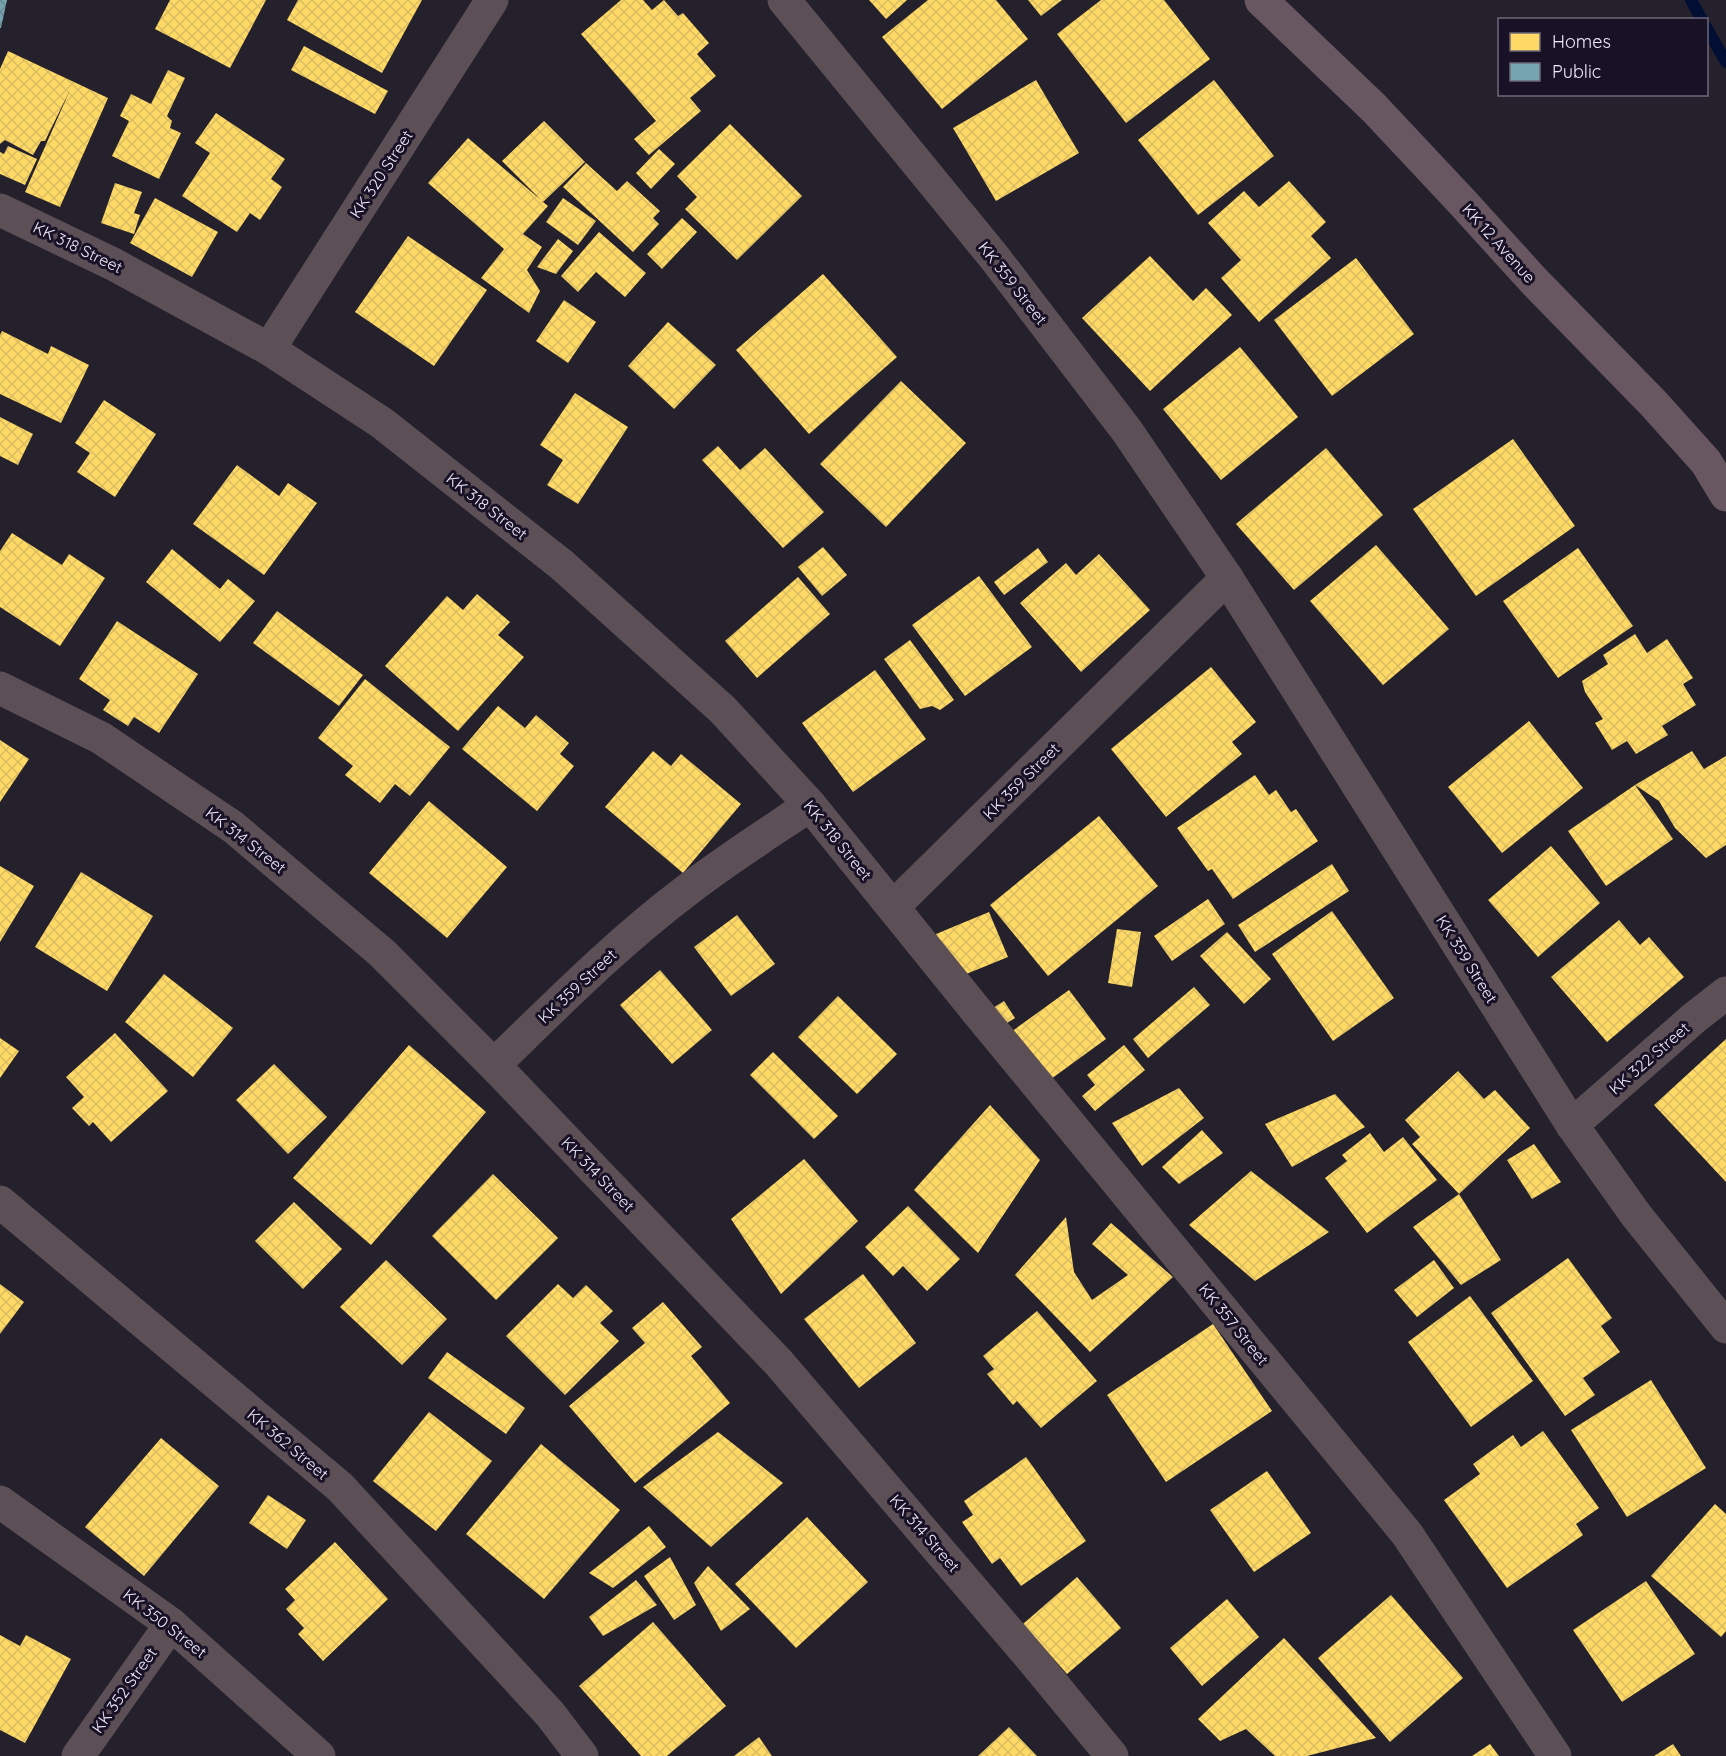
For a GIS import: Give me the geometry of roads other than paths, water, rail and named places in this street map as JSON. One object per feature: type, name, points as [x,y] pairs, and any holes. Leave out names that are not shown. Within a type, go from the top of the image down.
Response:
[{"type":"main road","name":"KK 12 Avenue","points":[[1261,0],[1374,108],[1533,280],[1654,404],[1706,462],[1726,495]]},
{"type":"street","name":"KK 320 Street","points":[[269,349],[492,0]]},
{"type":"street","name":"KK 359 Street","points":[[784,0],[994,257],[1127,431],[1227,578],[1572,1125],[1636,1215],[1726,1327]]},
{"type":"street","name":"KK 318 Street","points":[[0,210],[113,264],[269,349],[382,423],[562,565],[723,710],[810,805],[893,907]]},
{"type":"street","name":"KK 359 Street","points":[[893,907],[1227,578]]},
{"type":"street","name":"KK 314 Street","points":[[0,688],[101,738],[233,827],[382,953],[494,1065],[779,1363],[1112,1756]]},
{"type":"street","name":"KK 359 Street","points":[[494,1065],[572,989],[687,890],[810,805]]},
{"type":"street","name":"KK 357 Street","points":[[893,907],[1407,1534],[1555,1756]]},
{"type":"street","name":"KK 322 Street","points":[[1572,1125],[1694,1018],[1726,993]]},
{"type":"street","name":"KK 362 Street","points":[[0,1202],[340,1487],[550,1714],[582,1756]]},
{"type":"street","name":"KK 350 Street","points":[[0,1502],[171,1624],[319,1756]]},
{"type":"street","name":"KK 352 Street","points":[[78,1756],[171,1624]]},
{"type":"waterway","points":[[1691,0],[1701,18]]},
{"type":"waterway","points":[[1708,30],[1726,62]]}]
